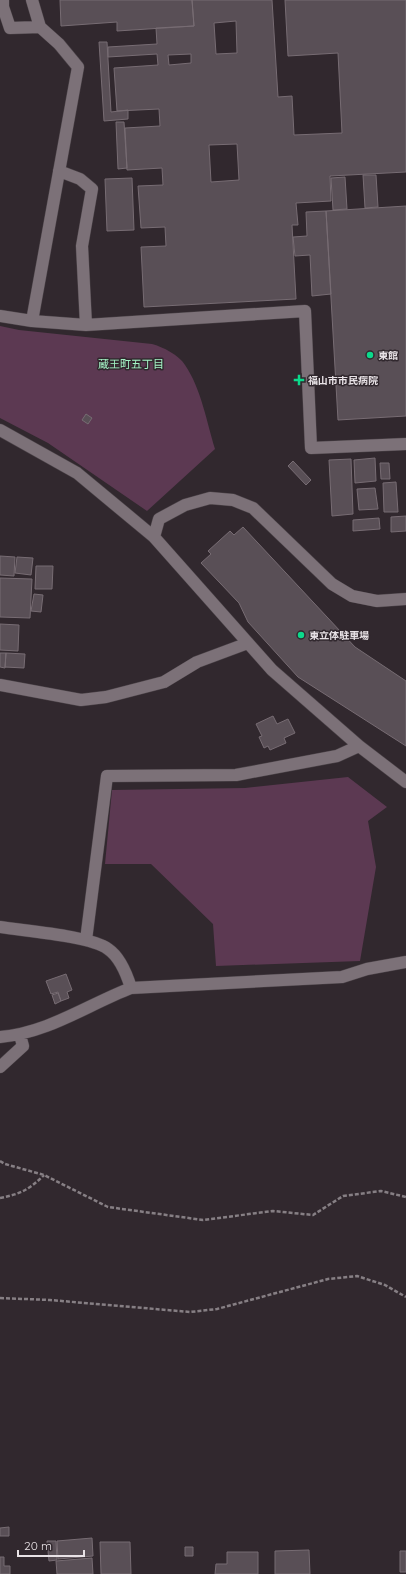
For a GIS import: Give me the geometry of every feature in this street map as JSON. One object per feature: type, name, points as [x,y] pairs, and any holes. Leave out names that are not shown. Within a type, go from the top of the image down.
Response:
[{"type":"street","points":[[3,0],[3,7],[10,28],[40,27]]},
{"type":"street","points":[[32,0],[40,27],[59,44],[78,67],[32,321]]},
{"type":"street","points":[[59,170],[80,179],[92,189],[82,246],[86,325]]},
{"type":"street","points":[[0,316],[32,321],[86,325],[305,311],[311,448],[406,444]]},
{"type":"street","points":[[0,430],[76,473],[154,537],[272,670],[359,746],[406,782]]},
{"type":"street","points":[[154,537],[159,518],[185,505],[210,498],[233,500],[253,508],[332,584],[352,596],[377,601],[406,599]]},
{"type":"street","points":[[0,685],[81,700],[106,697],[164,682],[197,662],[248,643]]},
{"type":"street","points":[[86,940],[107,776],[236,775],[338,756],[359,746]]},
{"type":"street","points":[[0,927],[86,940],[108,948],[126,971],[131,988]]},
{"type":"street","points":[[0,1037],[20,1035],[68,1018],[106,998],[131,988],[342,977],[368,969],[406,962]]},
{"type":"street","points":[[0,1067],[23,1046],[20,1035]]},
{"type":"path","points":[[0,1161],[5,1164],[44,1175],[108,1207],[203,1220],[273,1211],[313,1215],[343,1196],[381,1191],[406,1197]]},
{"type":"path","points":[[0,1198],[12,1196],[32,1188],[44,1175]]},
{"type":"path","points":[[0,1298],[50,1300],[190,1312],[216,1309],[328,1279],[357,1276],[385,1284],[406,1296]]},
{"type":"shaded area","points":[[0,326],[19,330],[152,344],[170,352],[182,361],[191,374],[203,406],[215,449],[147,511],[48,443],[0,418]]},
{"type":"shaded area","points":[[348,777],[387,807],[368,821],[376,867],[360,961],[216,966],[213,924],[151,864],[105,864],[112,790],[245,788]]},
{"type":"building","points":[[60,0],[192,0],[194,26],[117,31],[117,22],[61,26]]},
{"type":"building","points":[[192,0],[272,0],[278,97],[292,96],[294,135],[342,133],[338,53],[288,56],[285,0],[406,0],[406,172],[330,176],[331,201],[296,203],[298,225],[292,225],[296,299],[144,307],[141,247],[166,246],[165,227],[141,228],[138,186],[163,185],[162,168],[127,170],[125,128],[160,126],[159,109],[117,111],[114,68],[158,65],[157,54],[108,57],[108,47],[157,44],[156,28],[194,26]],"holes":[[[236,21],[237,53],[216,54],[214,23]],[[191,54],[191,63],[169,65],[168,55]],[[237,144],[239,180],[211,182],[209,145]]]},
{"type":"building","points":[[99,42],[107,42],[111,112],[128,110],[128,119],[104,121]]},
{"type":"building","points":[[116,122],[124,122],[127,168],[118,169]]},
{"type":"building","points":[[363,175],[376,175],[378,207],[365,208]]},
{"type":"building","points":[[345,177],[347,209],[333,210],[331,178]]},
{"type":"building","points":[[132,178],[134,230],[107,231],[105,179]]},
{"type":"building","name":"東館","points":[[406,206],[406,416],[338,420],[326,211]]},
{"type":"building","points":[[326,211],[331,294],[312,296],[310,255],[295,256],[293,237],[307,236],[306,212]]},
{"type":"building","points":[[86,414],[92,418],[88,424],[82,420]]},
{"type":"building","points":[[375,458],[376,481],[355,483],[354,460]]},
{"type":"building","points":[[351,459],[353,514],[332,516],[329,460]]},
{"type":"building","points":[[293,461],[311,480],[306,485],[288,466]]},
{"type":"building","points":[[380,463],[389,463],[390,479],[381,479]]},
{"type":"building","points":[[396,482],[398,512],[384,512],[383,483]]},
{"type":"building","points":[[375,488],[378,509],[359,510],[357,489]]},
{"type":"building","points":[[406,516],[406,531],[391,532],[391,517]]},
{"type":"building","points":[[379,518],[380,529],[353,531],[353,520]]},
{"type":"building","name":"東立体駐車場","points":[[243,527],[355,647],[406,681],[406,746],[298,677],[248,622],[239,603],[201,563],[211,554],[208,551],[230,531],[234,535]]},
{"type":"building","points":[[0,556],[15,557],[14,576],[0,575]]},
{"type":"building","points":[[17,557],[33,558],[31,575],[15,573]]},
{"type":"building","points":[[36,566],[53,566],[52,589],[35,589]]},
{"type":"building","points":[[0,578],[32,579],[30,618],[0,617]]},
{"type":"building","points":[[34,594],[43,595],[41,612],[31,611]]},
{"type":"building","points":[[0,624],[19,625],[18,651],[0,650]]},
{"type":"building","points":[[0,653],[6,653],[5,668],[0,667]]},
{"type":"building","points":[[6,653],[25,654],[24,668],[5,667]]},
{"type":"building","points":[[273,716],[277,724],[288,719],[295,733],[284,738],[286,743],[270,750],[268,746],[264,748],[259,737],[262,736],[256,724]]},
{"type":"building","points":[[66,974],[72,990],[67,992],[69,998],[61,1001],[58,992],[51,994],[46,981]]},
{"type":"building","points":[[58,993],[61,1001],[55,1004],[52,995]]},
{"type":"building","points":[[9,1527],[9,1536],[0,1536],[0,1528]]},
{"type":"building","points":[[92,1538],[93,1556],[58,1559],[57,1541]]},
{"type":"building","points":[[47,1541],[56,1541],[57,1560],[49,1561]]},
{"type":"building","points":[[100,1542],[130,1542],[131,1574],[101,1574]]},
{"type":"building","points":[[185,1547],[193,1547],[193,1556],[185,1556]]},
{"type":"building","points":[[309,1550],[310,1574],[275,1574],[275,1551]]},
{"type":"building","points":[[400,1551],[406,1551],[406,1572],[400,1572]]},
{"type":"building","points":[[227,1552],[258,1552],[258,1574],[215,1574],[216,1564],[227,1564]]},
{"type":"building","points":[[0,1557],[4,1557],[4,1566],[10,1566],[10,1574],[0,1574]]},
{"type":"building","points":[[92,1558],[93,1574],[57,1574],[56,1561]]},
{"type":"place","name":"東館","points":[[370,355]]},
{"type":"place","name":"福山市市民病院","points":[[299,380]]},
{"type":"place","name":"東立体駐車場","points":[[301,635]]},
{"type":"district","name":"蔵王町五丁目","points":[[131,364]]}]
